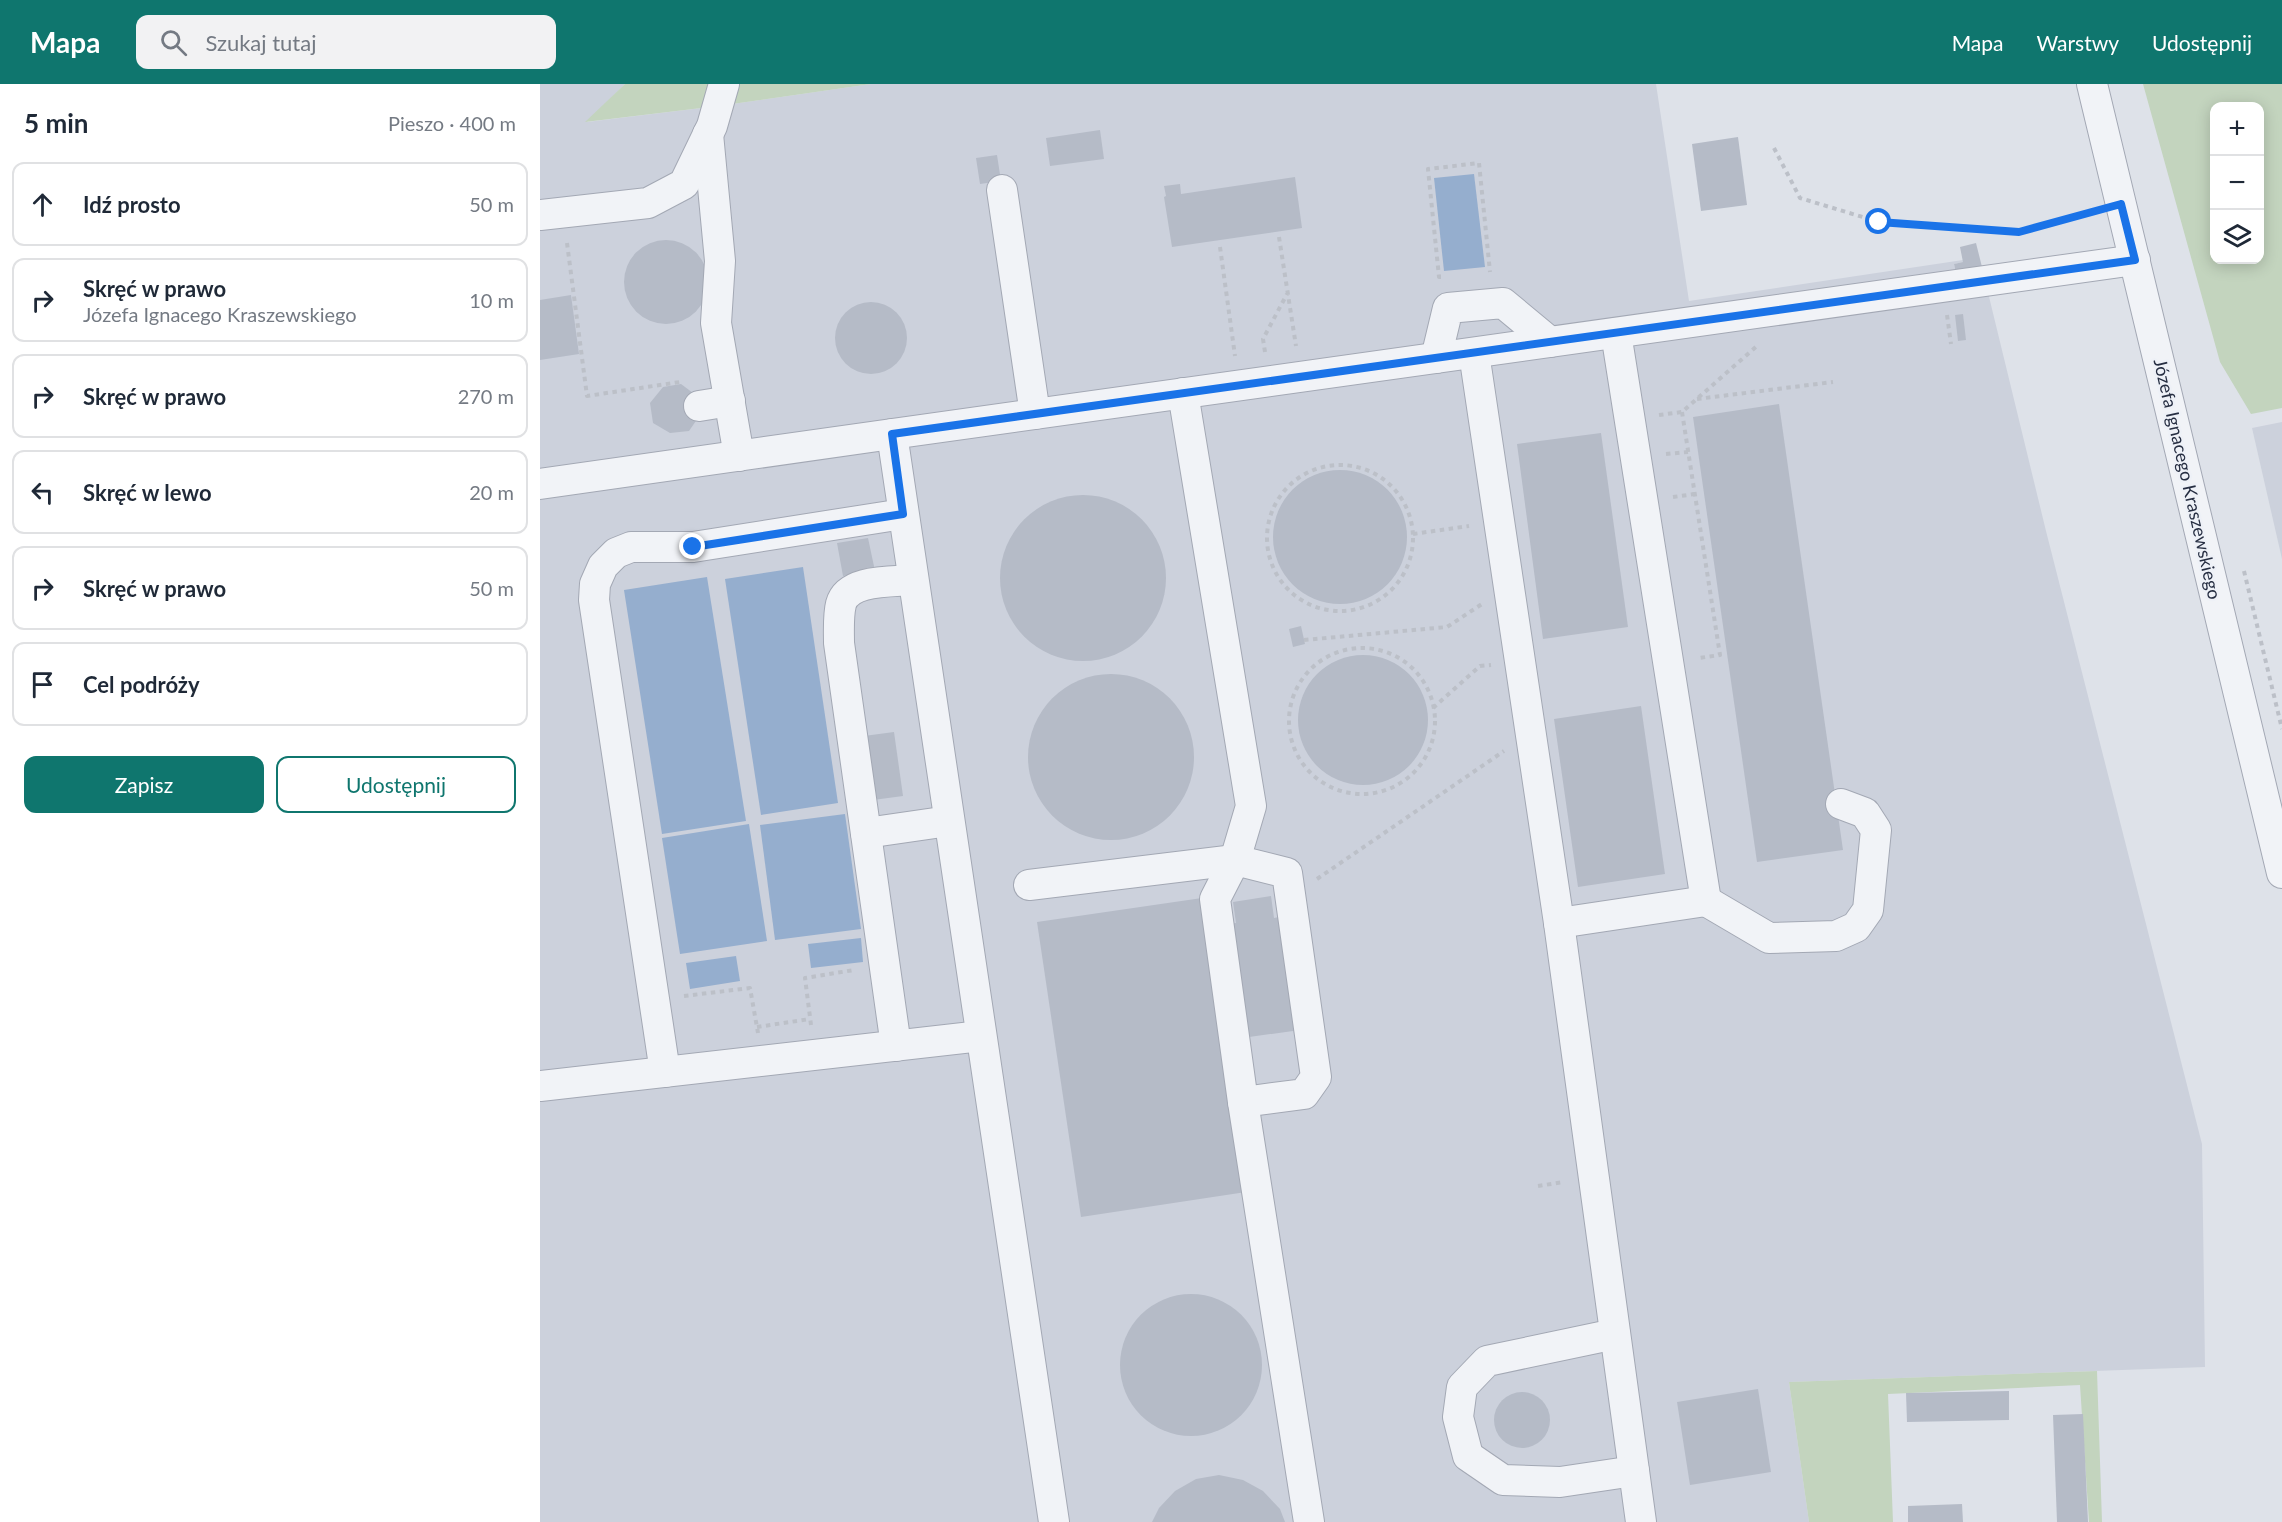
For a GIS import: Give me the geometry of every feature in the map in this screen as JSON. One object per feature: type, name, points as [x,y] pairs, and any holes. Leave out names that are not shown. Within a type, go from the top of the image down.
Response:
[{"type":"street","points":[[552,214],[648,203],[684,184],[708,134],[724,84]]},
{"type":"street","name":"Józefa Ignacego Kraszewskiego","points":[[2092,84],[2282,873]]},
{"type":"street","points":[[708,134],[720,261],[716,323],[739,456]]},
{"type":"street","points":[[1002,190],[1035,414]]},
{"type":"street","points":[[541,479],[739,456],[2135,260]]},
{"type":"street","points":[[1436,358],[1448,308],[1503,303],[1550,342]]},
{"type":"street","points":[[1616,333],[1706,901]]},
{"type":"street","points":[[1474,352],[1559,923],[1641,1522]]},
{"type":"street","points":[[699,406],[727,388]]},
{"type":"street","points":[[1183,393],[1251,806],[1235,860],[1215,899],[1243,1102],[1309,1522]]},
{"type":"street","points":[[892,434],[1054,1522]]},
{"type":"street","points":[[665,1072],[594,600],[595,584],[603,566],[616,553],[631,547],[693,547],[903,514]]},
{"type":"street","points":[[896,1046],[838,643],[840,605],[846,592],[858,586],[913,580]]},
{"type":"street","points":[[1559,923],[1706,901],[1769,938],[1836,936],[1856,927],[1868,910],[1876,830],[1865,813],[1841,804]]},
{"type":"street","points":[[866,833],[949,821]]},
{"type":"street","points":[[1029,885],[1235,860],[1287,873],[1316,1077],[1304,1094],[1243,1102]]},
{"type":"street","points":[[540,1086],[981,1036]]},
{"type":"street","points":[[1615,1334],[1487,1362],[1462,1387],[1458,1417],[1468,1456],[1503,1480],[1560,1482],[1634,1471]]},
{"type":"path","points":[[1774,148],[1800,198],[1879,222],[2019,232],[2121,204]]},
{"type":"path","points":[[1448,276],[1439,277],[1428,169],[1479,163],[1491,272],[1483,273]]},
{"type":"path","points":[[552,214],[587,396],[727,388]]},
{"type":"path","points":[[1279,237],[1298,355]]},
{"type":"path","points":[[1220,247],[1238,385]]},
{"type":"path","points":[[1266,359],[1263,339],[1288,293]]},
{"type":"path","points":[[1630,419],[1682,412],[1764,340]]},
{"type":"path","points":[[1697,399],[1833,382]]},
{"type":"path","points":[[1668,663],[1720,655],[1682,412]]},
{"type":"path","points":[[1334,465],[1357,467],[1378,476],[1396,491],[1407,511],[1413,534],[1411,554],[1404,573],[1392,589],[1376,601],[1357,609],[1337,611],[1317,608],[1299,598],[1283,585],[1273,567],[1267,545],[1268,522],[1277,501],[1292,483],[1311,471],[1334,465]]},
{"type":"path","points":[[1413,534],[1499,521]]},
{"type":"path","points":[[1304,640],[1447,627],[1509,586]]},
{"type":"path","points":[[1356,648],[1379,650],[1400,659],[1418,674],[1430,694],[1433,708],[1435,716],[1433,737],[1426,756],[1414,772],[1398,784],[1379,792],[1359,794],[1339,790],[1320,781],[1305,768],[1295,751],[1289,728],[1290,705],[1299,683],[1314,666],[1333,654],[1356,648]]},
{"type":"path","points":[[1433,708],[1480,666],[1520,663]]},
{"type":"path","points":[[1290,892],[1301,890],[1517,742],[1532,740]]},
{"type":"path","points":[[815,1055],[805,978],[884,966]]},
{"type":"path","points":[[654,999],[750,988],[762,1061]]},
{"type":"path","points":[[757,1027],[810,1019]]},
{"type":"shaded area","points":[[540,84],[625,84],[587,122],[871,84],[1656,84],[1689,301],[1963,260],[1963,262],[1954,264],[1957,278],[1983,272],[2046,531],[2202,1144],[2205,1367],[1789,1382],[1809,1522],[540,1522]]},
{"type":"shaded area","points":[[2282,422],[2282,559],[2252,428]]},
{"type":"green space","points":[[625,84],[871,84],[585,122]]},
{"type":"green space","points":[[2143,84],[2282,84],[2282,408],[2251,414],[2220,362]]},
{"type":"green space","points":[[2097,1371],[2102,1522],[2089,1522],[2080,1385],[1888,1394],[1893,1522],[1809,1522],[1789,1382]]},
{"type":"water","points":[[1474,174],[1485,267],[1444,271],[1434,178]]},
{"type":"water","points":[[803,567],[838,803],[761,815],[725,579]]},
{"type":"water","points":[[707,577],[746,821],[662,834],[624,590]]},
{"type":"water","points":[[845,814],[861,929],[775,940],[760,825]]},
{"type":"water","points":[[749,824],[767,941],[680,954],[662,838]]},
{"type":"water","points":[[861,938],[863,962],[811,968],[808,944]]},
{"type":"water","points":[[736,956],[740,981],[690,989],[686,963]]},
{"type":"building","points":[[1100,130],[1104,159],[1050,166],[1046,138]]},
{"type":"building","points":[[1738,137],[1747,205],[1701,211],[1692,144]]},
{"type":"building","points":[[997,155],[1001,181],[980,184],[976,158]]},
{"type":"building","points":[[1295,177],[1302,228],[1172,247],[1164,186],[1180,184],[1181,194]]},
{"type":"building","points":[[666,240],[682,243],[696,252],[705,266],[708,282],[705,298],[696,312],[682,321],[666,324],[650,321],[636,312],[627,298],[624,282],[627,266],[636,252],[650,243]]},
{"type":"building","points":[[1976,243],[1983,271],[1957,278],[1954,264],[1963,262],[1960,247]]},
{"type":"building","points":[[571,295],[579,354],[540,360],[540,300]]},
{"type":"building","points":[[878,302],[897,312],[905,324],[907,338],[905,352],[897,364],[885,372],[864,374],[845,364],[837,352],[835,331],[845,312],[857,304]]},
{"type":"building","points":[[1963,314],[1966,340],[1958,341],[1955,315]]},
{"type":"building","points":[[681,384],[697,396],[700,415],[689,431],[670,433],[653,423],[650,403],[663,387]]},
{"type":"building","points":[[1779,404],[1843,850],[1757,862],[1693,417]]},
{"type":"building","points":[[1601,433],[1628,627],[1543,639],[1517,444]]},
{"type":"building","points":[[1340,470],[1366,475],[1387,490],[1402,511],[1407,537],[1402,563],[1387,584],[1366,599],[1340,604],[1314,599],[1293,584],[1278,563],[1273,537],[1278,511],[1293,490],[1314,475]]},
{"type":"building","points":[[1083,495],[1115,501],[1142,519],[1160,546],[1166,578],[1160,610],[1142,637],[1115,655],[1083,661],[1051,655],[1024,637],[1006,610],[1000,578],[1006,546],[1024,519],[1051,501]]},
{"type":"building","points":[[868,538],[875,571],[843,576],[837,543]]},
{"type":"building","points":[[1301,626],[1305,644],[1293,647],[1289,629]]},
{"type":"building","points":[[1363,655],[1388,660],[1409,674],[1423,695],[1428,720],[1423,745],[1409,766],[1388,780],[1363,785],[1338,780],[1317,766],[1303,745],[1298,720],[1303,695],[1317,674],[1338,660]]},
{"type":"building","points":[[1111,674],[1127,675],[1143,680],[1170,698],[1188,725],[1193,741],[1193,773],[1188,789],[1170,816],[1143,834],[1127,839],[1111,840],[1095,839],[1079,834],[1052,816],[1034,789],[1029,773],[1028,757],[1029,741],[1034,725],[1052,698],[1079,680],[1095,675]]},
{"type":"building","points":[[1641,706],[1665,874],[1578,887],[1554,719]]},
{"type":"building","points":[[894,732],[903,796],[873,800],[864,736]]},
{"type":"building","points":[[1271,896],[1274,918],[1284,916],[1300,1030],[1242,1038],[1226,924],[1236,923],[1233,902]]},
{"type":"building","points":[[1202,898],[1246,1192],[1081,1217],[1037,922]]},
{"type":"building","points":[[1191,1294],[1218,1299],[1241,1315],[1257,1338],[1262,1365],[1257,1392],[1241,1415],[1218,1431],[1191,1436],[1164,1431],[1141,1415],[1125,1392],[1120,1365],[1125,1338],[1141,1315],[1164,1299]]},
{"type":"building","points":[[1758,1389],[1771,1472],[1690,1485],[1677,1402]]},
{"type":"building","points":[[2009,1391],[2009,1420],[1907,1422],[1906,1393]]},
{"type":"building","points":[[1522,1392],[1533,1394],[1542,1400],[1548,1409],[1550,1420],[1548,1431],[1542,1440],[1533,1446],[1522,1448],[1511,1446],[1502,1440],[1496,1431],[1494,1420],[1496,1409],[1502,1400],[1511,1394]]},
{"type":"building","points":[[2083,1414],[2088,1522],[2057,1522],[2053,1415]]},
{"type":"building","points":[[1219,1475],[1243,1480],[1263,1491],[1280,1509],[1285,1522],[1152,1522],[1159,1508],[1175,1491],[1196,1479]]},
{"type":"building","points":[[1962,1504],[1963,1522],[1908,1522],[1908,1506]]},
{"type":"route","points":[[693,547],[903,514],[892,434],[2135,260],[2121,204],[2019,232],[1879,222]]}]
